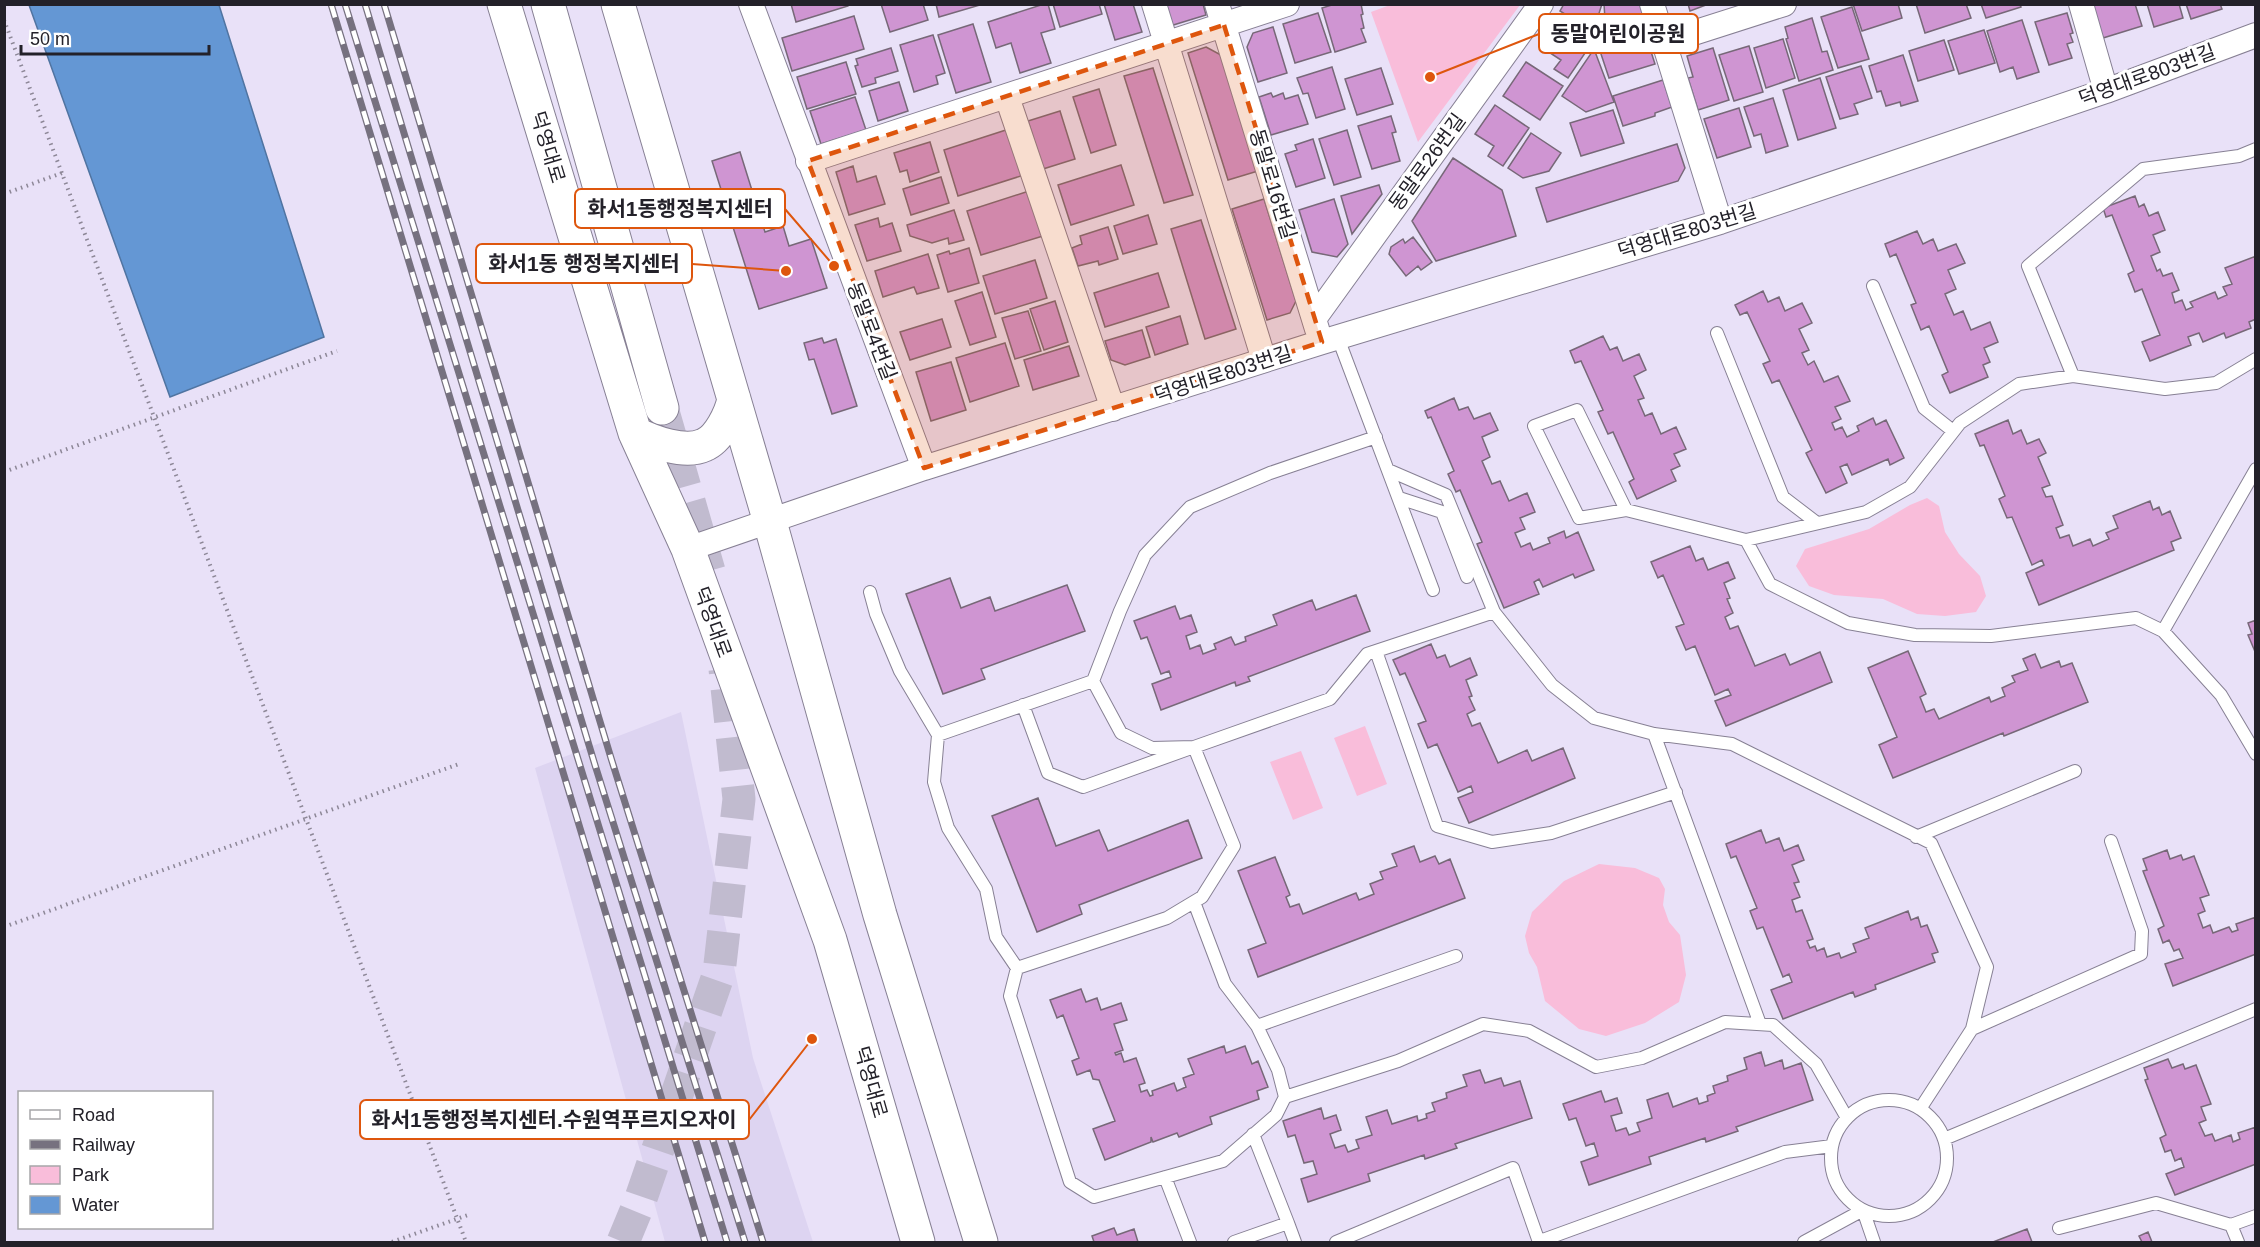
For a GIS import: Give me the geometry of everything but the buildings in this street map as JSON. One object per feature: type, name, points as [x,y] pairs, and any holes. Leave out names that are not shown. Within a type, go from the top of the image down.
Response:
[{"type":"main road","name":"덕영대로","points":[[504,4],[635,434],[688,549],[830,940],[918,1242]]},
{"type":"main road","name":"덕영대로","points":[[548,4],[662,408]]},
{"type":"main road","points":[[618,4],[770,522],[880,915],[981,1242]]},
{"type":"main road","points":[[635,434],[653,442],[680,448],[704,445],[721,429],[732,413],[734,399]]},
{"type":"street","name":"동말로4번길","points":[[751,4],[924,468]]},
{"type":"street","points":[[1154,4],[1264,360]]},
{"type":"street","points":[[808,161],[1168,44],[1221,15],[1287,4]]},
{"type":"street","name":"동말로26번길","points":[[1314,319],[1540,4]]},
{"type":"street","points":[[1652,4],[1720,222]]},
{"type":"street","points":[[1665,42],[1784,4]]},
{"type":"street","points":[[2081,4],[2106,91]]},
{"type":"street","name":"동말로16번길","points":[[1221,15],[1314,319],[1330,340]]},
{"type":"street","name":"덕영대로803번길","points":[[688,549],[924,468],[1264,360],[1720,222],[2106,91],[2256,35]]},
{"type":"street","points":[[1007,97],[1113,408]]},
{"type":"lane","points":[[2073,376],[2028,266],[2143,169],[2239,156],[2256,149]]},
{"type":"lane","points":[[1873,286],[1924,408],[1953,431]]},
{"type":"lane","points":[[1717,333],[1783,497],[1817,523]]},
{"type":"lane","points":[[1330,340],[1376,437],[1433,590]]},
{"type":"lane","points":[[1626,510],[1577,410],[1534,426],[1579,518],[1626,510],[1746,540],[1866,512],[1910,487],[1960,423],[2019,384],[2073,376],[2165,389],[2216,383],[2256,359]]},
{"type":"lane","points":[[1194,747],[1152,748],[1121,733],[1093,681],[1145,555],[1190,507],[1270,473],[1376,437]]},
{"type":"lane","points":[[2163,631],[2256,469]]},
{"type":"lane","points":[[1388,470],[1446,495],[1494,612],[1552,685],[1594,718],[1654,734],[1732,744],[1930,843],[1987,967],[1972,1029],[1920,1109]]},
{"type":"lane","points":[[1399,498],[1442,512],[1467,577]]},
{"type":"lane","points":[[1746,540],[1770,584],[1848,623],[1915,635],[1991,636],[2136,618],[2163,631],[2221,695],[2256,754]]},
{"type":"lane","points":[[870,592],[876,614],[900,671],[938,735],[934,782],[948,828],[986,889],[996,937],[1017,968],[1010,996],[1070,1182],[1094,1197],[1223,1161],[1276,1115],[1285,1097],[1278,1070],[1257,1026],[1225,984],[1194,902]]},
{"type":"lane","points":[[1023,705],[1048,773],[1083,787],[1330,699],[1367,654],[1494,612]]},
{"type":"lane","points":[[1376,651],[1437,826],[1491,842],[1527,837],[1551,833],[1676,792]]},
{"type":"lane","points":[[938,735],[1093,681]]},
{"type":"lane","points":[[1654,734],[1760,1024]]},
{"type":"lane","points":[[1017,968],[1167,918],[1202,897],[1234,846],[1194,747]]},
{"type":"lane","points":[[1916,837],[2075,771]]},
{"type":"lane","points":[[1972,1029],[2141,954],[2142,931],[2111,841]]},
{"type":"lane","points":[[1257,1026],[1456,956]]},
{"type":"lane","points":[[1944,1139],[2256,1009]]},
{"type":"lane","points":[[1285,1097],[1398,1061],[1483,1024],[1528,1031],[1596,1067],[1642,1058],[1725,1022],[1773,1024],[1816,1064],[1847,1118]]},
{"type":"lane","points":[[1895,1100],[1914,1105],[1930,1117],[1942,1132],[1944,1139],[1947,1151],[1947,1171],[1940,1189],[1926,1204],[1909,1214],[1890,1217],[1871,1214],[1854,1206],[1841,1192],[1832,1175],[1830,1156],[1834,1137],[1847,1118],[1858,1108],[1876,1101],[1895,1100]]},
{"type":"lane","points":[[1253,1134],[1295,1242]]},
{"type":"lane","points":[[1336,1242],[1513,1168],[1539,1242],[1785,1152],[1832,1146]]},
{"type":"lane","points":[[1165,1177],[1190,1242]]},
{"type":"lane","points":[[2060,1228],[2156,1203],[2231,1225],[2256,1216]]},
{"type":"lane","points":[[1804,1242],[1863,1210]]},
{"type":"lane","points":[[1863,1210],[1874,1242]]},
{"type":"lane","points":[[1234,1242],[1288,1223]]},
{"type":"lane","points":[[2231,1225],[2238,1242]]},
{"type":"path","points":[[4,20],[466,1242]]},
{"type":"path","points":[[4,194],[62,173]]},
{"type":"path","points":[[4,472],[337,351]]},
{"type":"path","points":[[4,927],[459,764]]},
{"type":"path","points":[[392,1242],[468,1215]]},
{"type":"highlighted area","points":[[1224,25],[1322,342],[924,468],[808,161]]},
{"type":"shaded area","points":[[681,712],[753,1058],[813,1242],[665,1242],[535,768]]},
{"type":"green space","points":[[1390,5],[1520,5],[1418,142],[1371,12]]},
{"type":"green space","points":[[1927,498],[1939,506],[1945,532],[1959,554],[1980,576],[1986,596],[1976,612],[1945,616],[1917,614],[1883,599],[1834,595],[1809,586],[1796,566],[1805,549],[1869,529],[1910,505]]},
{"type":"green space","points":[[1365,726],[1387,784],[1357,796],[1334,738]]},
{"type":"green space","points":[[1301,751],[1323,808],[1293,820],[1270,762]]},
{"type":"green space","points":[[1599,864],[1635,868],[1659,878],[1665,889],[1663,905],[1669,922],[1680,935],[1686,975],[1679,1002],[1645,1023],[1606,1036],[1579,1029],[1545,1001],[1537,967],[1529,953],[1525,936],[1532,912],[1564,881]]},
{"type":"water","points":[[29,5],[219,5],[324,337],[170,397]]},
{"type":"tunnel","points":[[662,408],[709,571]]},
{"type":"tunnel","points":[[623,1242],[640,1201],[719,973],[739,799],[725,669]]},
{"type":"railway","points":[[331,4],[705,1242]]},
{"type":"railway","points":[[345,4],[727,1242]]},
{"type":"railway","points":[[365,4],[595,765],[745,1242]]},
{"type":"railway","points":[[384,4],[611,758],[763,1242]]},
{"type":"place","name":"동말어린이공원","points":[[1430,77]]},
{"type":"place","name":"화서1동행정복지센터","points":[[834,266]]},
{"type":"place","name":"화서1동 행정복지센터","points":[[786,271]]},
{"type":"place","name":"화서1동행정복지센터.수원역푸르지오자이","points":[[812,1039]]}]
